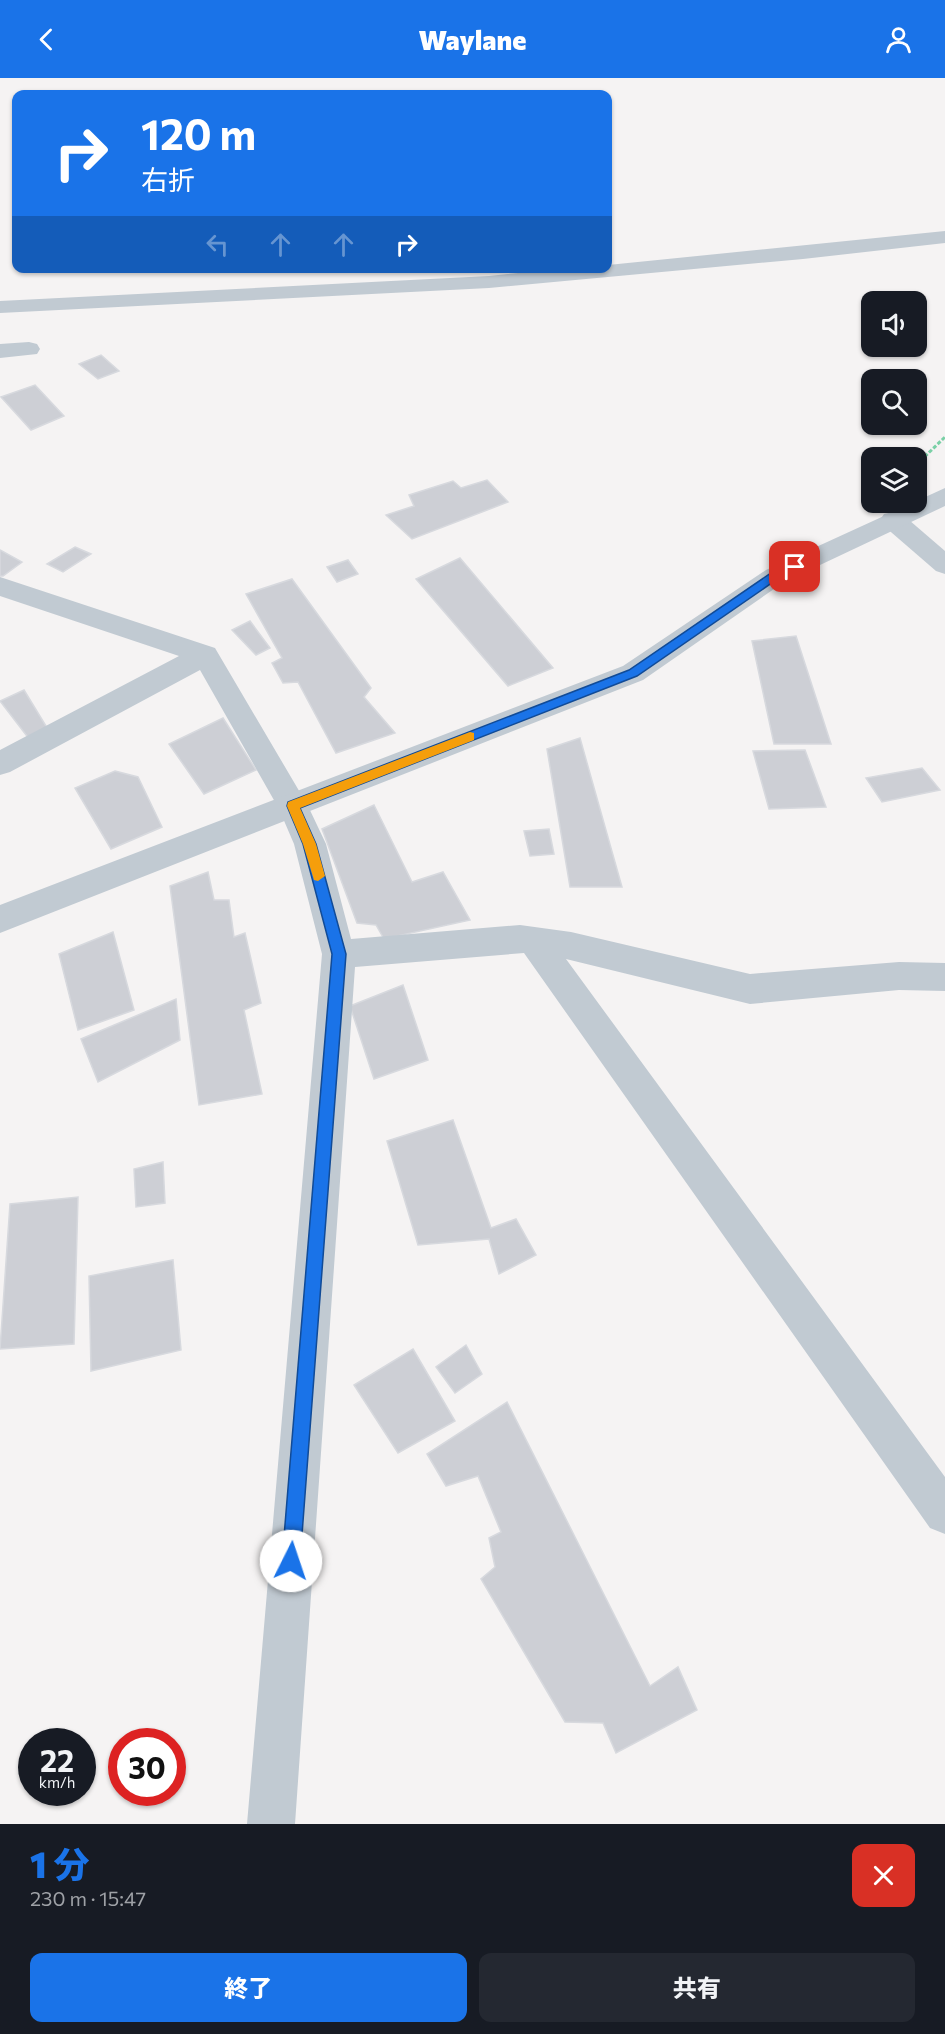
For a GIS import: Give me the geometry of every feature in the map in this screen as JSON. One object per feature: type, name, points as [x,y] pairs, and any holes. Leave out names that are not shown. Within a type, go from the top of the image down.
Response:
[{"type":"street","points":[[612,271],[945,237]]},
{"type":"street","points":[[0,307],[489,282],[586,273]]},
{"type":"street","points":[[0,351],[29,348]]},
{"type":"street","points":[[0,919],[633,673],[775,576],[945,496]]},
{"type":"street","points":[[893,520],[945,565]]},
{"type":"street","points":[[0,586],[205,655],[293,806],[310,844],[339,954],[271,1824]]},
{"type":"street","points":[[0,764],[205,655]]},
{"type":"street","points":[[339,954],[520,939],[571,946],[750,989],[898,976],[945,977]]},
{"type":"street","points":[[534,941],[945,1513]]},
{"type":"path","points":[[927,454],[945,437]]},
{"type":"building","points":[[101,355],[119,371],[98,379],[79,364]]},
{"type":"building","points":[[35,385],[64,416],[31,430],[1,397]]},
{"type":"building","points":[[487,480],[508,502],[412,539],[386,515],[414,506],[409,495],[453,481],[461,488]]},
{"type":"building","points":[[75,547],[91,554],[63,572],[47,564]]},
{"type":"building","points":[[0,550],[22,562],[3,576],[0,576]]},
{"type":"building","points":[[460,558],[553,668],[508,686],[416,579]]},
{"type":"building","points":[[348,560],[358,574],[337,582],[327,567]]},
{"type":"building","points":[[292,579],[371,688],[364,697],[395,733],[336,753],[298,682],[283,683],[272,663],[282,658],[246,594]]},
{"type":"building","points":[[250,621],[270,648],[256,655],[232,630]]},
{"type":"building","points":[[796,636],[831,744],[774,744],[752,641]]},
{"type":"building","points":[[24,690],[49,731],[30,740],[0,701]]},
{"type":"building","points":[[223,718],[256,770],[204,794],[169,744]]},
{"type":"building","points":[[580,738],[622,887],[570,887],[547,749]]},
{"type":"building","points":[[805,750],[826,807],[769,809],[753,751]]},
{"type":"building","points":[[922,768],[940,790],[882,802],[866,778]]},
{"type":"building","points":[[115,771],[138,777],[162,827],[111,849],[75,788]]},
{"type":"building","points":[[374,805],[412,882],[443,872],[470,920],[384,939],[376,925],[357,923],[322,829]]},
{"type":"building","points":[[549,829],[554,854],[530,856],[524,831]]},
{"type":"building","points":[[208,872],[214,900],[229,900],[234,937],[245,933],[261,1003],[244,1010],[262,1094],[199,1105],[170,886]]},
{"type":"building","points":[[113,932],[134,1010],[78,1030],[59,954]]},
{"type":"building","points":[[403,985],[428,1060],[374,1079],[350,1006]]},
{"type":"building","points":[[176,999],[180,1040],[98,1082],[81,1039]]},
{"type":"building","points":[[453,1120],[491,1228],[516,1219],[536,1255],[499,1274],[489,1239],[418,1245],[387,1141]]},
{"type":"building","points":[[163,1162],[165,1203],[136,1207],[134,1169]]},
{"type":"building","points":[[78,1197],[74,1344],[0,1349],[10,1204]]},
{"type":"building","points":[[173,1260],[181,1350],[91,1371],[89,1276]]},
{"type":"building","points":[[466,1345],[482,1374],[455,1393],[436,1367]]},
{"type":"building","points":[[413,1349],[455,1421],[398,1453],[354,1385]]},
{"type":"building","points":[[507,1402],[650,1686],[678,1667],[697,1710],[616,1753],[603,1723],[565,1722],[481,1579],[495,1567],[489,1538],[501,1532],[478,1476],[446,1486],[427,1454]]},
{"type":"slow traffic","points":[[318,876],[310,844],[293,806],[470,737]]},
{"type":"route","points":[[291,1561],[339,954],[310,844],[293,806],[633,673],[775,576],[795,567]]}]
